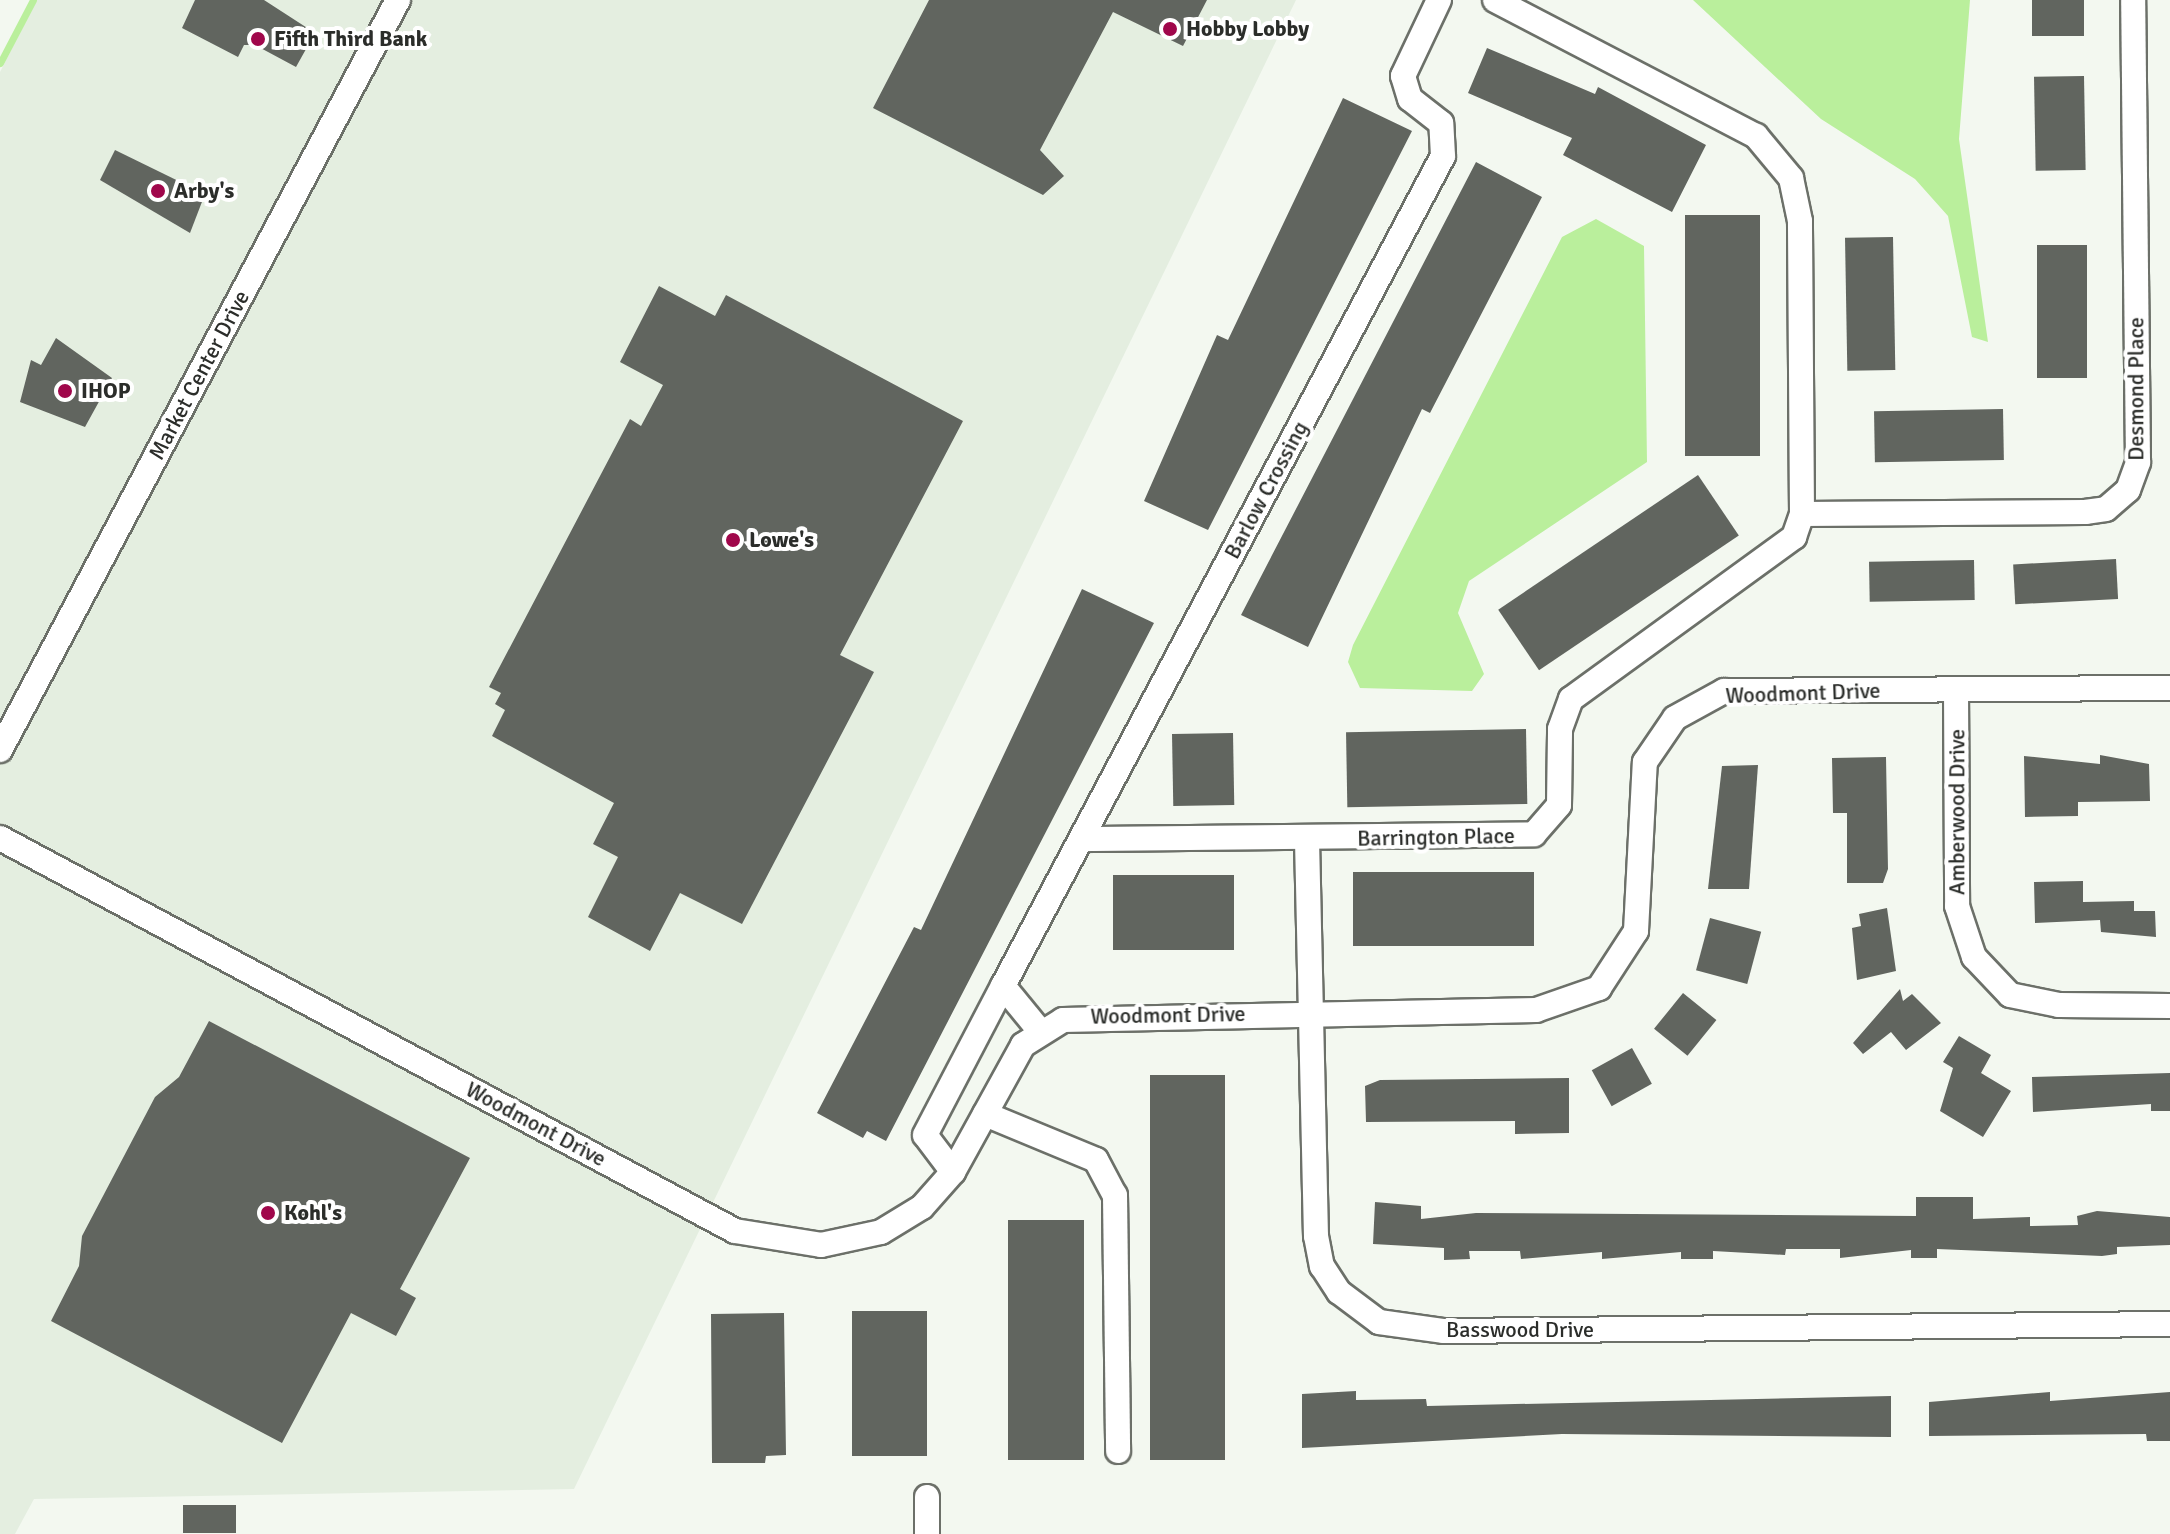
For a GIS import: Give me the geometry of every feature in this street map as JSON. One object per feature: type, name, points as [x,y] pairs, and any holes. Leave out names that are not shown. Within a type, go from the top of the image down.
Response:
[{"type":"street","name":"Market Center Drive","points":[[0,750],[398,0]]},
{"type":"street","name":"Barlow Crossing","points":[[953,1172],[925,1135],[1443,156],[1441,123],[1410,99],[1403,76],[1439,0]]},
{"type":"street","points":[[1495,0],[1756,136],[1791,178],[1800,221],[1802,514]]},
{"type":"street","name":"Desmond Place","points":[[1802,514],[2085,512],[2106,509],[2128,490],[2138,462],[2133,0]]},
{"type":"street","name":"Barrington Place","points":[[1082,839],[1307,840],[1534,834],[1559,805],[1560,729],[1571,699],[1794,537],[1802,514]]},
{"type":"street","name":"Woodmont Drive","points":[[0,838],[735,1231],[821,1245],[881,1232],[922,1207],[953,1172],[1023,1045],[1040,1031],[1093,1014],[1536,1010],[1577,1000],[1615,972],[1636,931],[1639,782],[1657,739],[1675,718],[1724,691],[2170,688]]},
{"type":"street","name":"Amberwood Drive","points":[[1956,690],[1957,906],[1974,957],[2010,995],[2059,1005],[2170,1006]]},
{"type":"street","name":"Basswood Drive","points":[[1307,840],[1322,1266],[1339,1292],[1379,1322],[1444,1331],[2170,1324]]},
{"type":"street","points":[[1003,986],[1040,1031]]},
{"type":"street","points":[[985,1114],[1096,1160],[1115,1195],[1118,1451]]},
{"type":"street","points":[[927,1497],[927,1534]]},
{"type":"shaded area","points":[[37,0],[1296,0],[574,1489],[34,1499],[15,1534],[0,1534],[0,72]]},
{"type":"shaded area","points":[[1693,0],[1970,0],[1959,139],[1988,342],[1972,337],[1948,216],[1915,179],[1821,119]]},
{"type":"shaded area","points":[[1596,219],[1644,246],[1647,462],[1469,581],[1458,613],[1484,674],[1472,691],[1360,688],[1348,662],[1353,645],[1562,237]]},
{"type":"building","name":"Fifth Third Bank","points":[[195,0],[264,0],[315,33],[296,67],[255,45],[244,45],[238,57],[182,28]]},
{"type":"building","points":[[929,0],[1207,0],[1183,46],[1113,12],[1040,150],[1064,176],[1043,195],[873,108]]},
{"type":"building","points":[[2032,0],[2084,0],[2084,36],[2032,36]]},
{"type":"building","points":[[1487,48],[1595,94],[1598,87],[1706,145],[1672,212],[1563,155],[1572,138],[1468,93]]},
{"type":"building","points":[[2084,76],[2086,170],[2036,171],[2034,77]]},
{"type":"building","points":[[1343,98],[1412,131],[1208,530],[1144,501],[1217,335],[1228,340]]},
{"type":"building","name":"Arby's","points":[[115,150],[205,194],[190,233],[100,180]]},
{"type":"building","points":[[1476,162],[1542,197],[1430,413],[1422,409],[1308,647],[1241,615]]},
{"type":"building","points":[[1685,215],[1760,215],[1760,456],[1685,456]]},
{"type":"building","points":[[1893,237],[1895,370],[1847,371],[1845,238]]},
{"type":"building","points":[[2037,245],[2087,245],[2087,378],[2037,378]]},
{"type":"building","name":"Lowe's","points":[[659,286],[715,316],[726,295],[963,421],[840,655],[874,672],[742,924],[680,893],[650,951],[588,917],[618,857],[593,844],[614,803],[492,736],[505,710],[495,704],[501,693],[489,687],[630,419],[641,426],[663,385],[620,362]]},
{"type":"building","name":"IHOP","points":[[56,338],[112,378],[85,427],[20,402],[31,360],[41,365]]},
{"type":"building","points":[[2003,409],[2004,460],[1875,462],[1874,411]]},
{"type":"building","points":[[1698,475],[1739,536],[1539,670],[1498,610]]},
{"type":"building","points":[[2116,559],[2118,599],[2015,604],[2013,564]]},
{"type":"building","points":[[1974,560],[1975,600],[1870,602],[1869,562]]},
{"type":"building","points":[[1082,589],[1154,623],[886,1141],[867,1131],[863,1138],[817,1113],[914,927],[921,930]]},
{"type":"building","points":[[1526,729],[1527,804],[1347,807],[1346,732]]},
{"type":"building","points":[[1233,733],[1234,805],[1173,806],[1172,734]]},
{"type":"building","points":[[2100,755],[2149,764],[2150,801],[2078,802],[2078,816],[2025,817],[2024,756],[2100,764]]},
{"type":"building","points":[[1886,757],[1888,869],[1883,883],[1847,883],[1847,813],[1833,813],[1832,758]]},
{"type":"building","points":[[1758,765],[1749,889],[1708,889],[1722,766]]},
{"type":"building","points":[[1353,872],[1534,872],[1534,946],[1353,946]]},
{"type":"building","points":[[1113,875],[1234,875],[1234,950],[1113,950]]},
{"type":"building","points":[[2083,881],[2083,902],[2134,901],[2134,911],[2155,911],[2156,937],[2101,932],[2100,920],[2035,923],[2034,882]]},
{"type":"building","points":[[1887,908],[1896,971],[1857,980],[1852,928],[1861,926],[1859,914]]},
{"type":"building","points":[[1710,918],[1761,932],[1747,984],[1696,970]]},
{"type":"building","points":[[1900,989],[1903,1001],[1912,994],[1941,1023],[1906,1050],[1891,1032],[1863,1054],[1853,1043]]},
{"type":"building","points":[[1683,993],[1716,1020],[1687,1056],[1654,1029]]},
{"type":"building","name":"Kohl's","points":[[209,1021],[470,1158],[400,1289],[416,1298],[396,1336],[351,1313],[282,1443],[51,1321],[79,1266],[82,1236],[155,1097],[179,1077]]},
{"type":"building","points":[[1959,1036],[1991,1055],[1981,1073],[2011,1091],[1983,1137],[1940,1111],[1953,1068],[1943,1062]]},
{"type":"building","points":[[1632,1048],[1652,1084],[1612,1106],[1592,1070]]},
{"type":"building","points":[[2170,1073],[2170,1111],[2151,1111],[2151,1104],[2033,1112],[2032,1077]]},
{"type":"building","points":[[1150,1075],[1225,1075],[1225,1460],[1150,1460]]},
{"type":"building","points":[[1569,1078],[1569,1133],[1515,1134],[1515,1121],[1366,1122],[1365,1086],[1380,1080]]},
{"type":"building","points":[[1916,1197],[1973,1197],[1973,1219],[2030,1217],[2030,1226],[2078,1225],[2077,1216],[2097,1211],[2170,1217],[2170,1245],[2117,1247],[2117,1254],[2102,1256],[1937,1249],[1937,1258],[1911,1258],[1911,1250],[1840,1258],[1840,1249],[1786,1249],[1785,1255],[1713,1251],[1713,1259],[1681,1259],[1681,1252],[1602,1259],[1602,1252],[1521,1259],[1520,1251],[1469,1251],[1470,1259],[1444,1260],[1444,1248],[1373,1244],[1375,1202],[1421,1206],[1421,1219],[1476,1213],[1916,1216]]},
{"type":"building","points":[[1008,1220],[1084,1220],[1084,1460],[1008,1460]]},
{"type":"building","points":[[852,1311],[927,1311],[927,1456],[852,1456]]},
{"type":"building","points":[[784,1313],[786,1455],[766,1456],[765,1463],[712,1463],[711,1314]]},
{"type":"building","points":[[1356,1391],[1356,1400],[1426,1399],[1427,1406],[1891,1396],[1891,1437],[1562,1434],[1302,1448],[1302,1394]]},
{"type":"building","points":[[2050,1392],[2050,1401],[2170,1392],[2170,1441],[2147,1441],[2146,1434],[1929,1436],[1929,1402]]},
{"type":"building","points":[[183,1505],[236,1505],[236,1533],[183,1533]]},
{"type":"waterway","points":[[0,63],[33,0]]},
{"type":"place","name":"Hobby Lobby","points":[[1170,29]]},
{"type":"place","name":"Fifth Third Bank","points":[[258,39]]},
{"type":"place","name":"Arby's","points":[[158,191]]},
{"type":"place","name":"IHOP","points":[[65,391]]},
{"type":"place","name":"Lowe's","points":[[733,540]]},
{"type":"place","name":"Kohl's","points":[[268,1213]]}]
